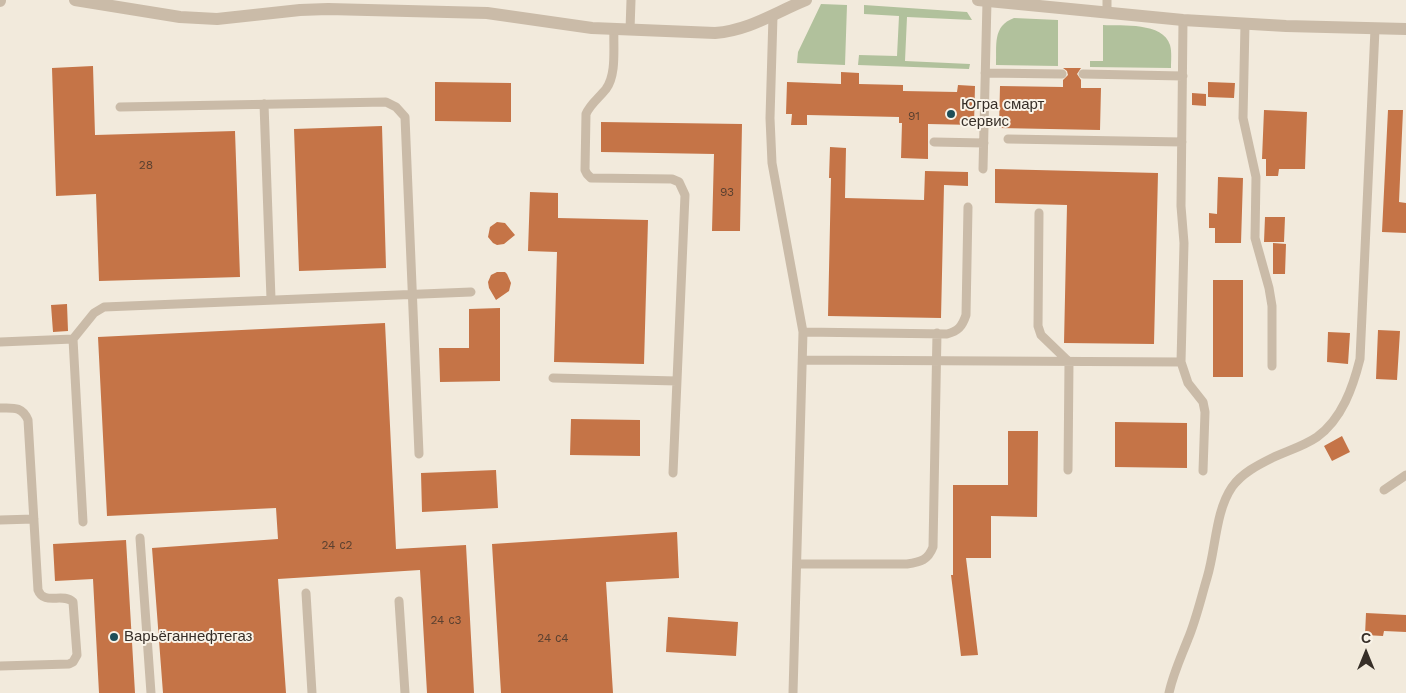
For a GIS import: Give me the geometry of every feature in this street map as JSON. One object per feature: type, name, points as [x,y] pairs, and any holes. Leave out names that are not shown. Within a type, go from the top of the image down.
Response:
[{"type":"street","points":[[76,0],[180,17],[217,19],[328,5],[358,5],[487,13],[614,29],[715,32],[747,27],[806,0]]},
{"type":"street","points":[[983,0],[1184,20],[1245,24],[1406,29]]},
{"type":"lane","points":[[630,30],[631,0]]},
{"type":"lane","points":[[983,0],[986,72],[983,169]]},
{"type":"lane","points":[[1106,13],[1107,0]]},
{"type":"lane","points":[[773,16],[770,118],[772,163],[803,332],[793,693]]},
{"type":"lane","points":[[1184,20],[1180,206],[1184,243],[1181,362],[1188,383],[1203,402],[1205,412],[1203,471]]},
{"type":"lane","points":[[1245,24],[1243,118],[1256,177],[1255,238],[1272,306],[1272,366]]},
{"type":"lane","points":[[614,29],[611,79],[606,89],[589,107],[586,114],[585,170],[591,178],[672,179],[679,182],[684,189],[685,195],[673,473]]},
{"type":"lane","points":[[1169,693],[1208,576],[1215,549],[1220,515],[1233,486],[1244,475],[1260,464],[1316,437],[1340,412],[1356,378],[1360,359],[1375,29]]},
{"type":"lane","points":[[986,72],[1062,74]]},
{"type":"lane","points":[[1083,74],[1183,76]]},
{"type":"lane","points":[[120,107],[386,102],[396,107],[405,117],[419,454]]},
{"type":"lane","points":[[264,104],[271,300]]},
{"type":"lane","points":[[1008,139],[1182,142]]},
{"type":"lane","points":[[934,142],[984,143]]},
{"type":"lane","points":[[803,332],[947,334],[957,331],[966,315],[968,207]]},
{"type":"lane","points":[[1040,213],[1038,326],[1041,335],[1069,362],[1068,470]]},
{"type":"lane","points":[[83,522],[73,339],[94,313],[104,307],[471,292]]},
{"type":"lane","points":[[797,564],[907,564],[920,562],[929,557],[933,547],[938,333]]},
{"type":"lane","points":[[0,342],[73,339]]},
{"type":"lane","points":[[803,360],[1181,362]]},
{"type":"lane","points":[[553,378],[677,381]]},
{"type":"lane","points":[[0,408],[16,408],[21,410],[28,420],[38,590],[43,598],[66,598],[73,602],[76,658],[69,664],[0,666]]},
{"type":"lane","points":[[1384,490],[1406,475]]},
{"type":"lane","points":[[0,520],[34,519]]},
{"type":"lane","points":[[140,538],[151,693]]},
{"type":"lane","points":[[306,593],[312,693]]},
{"type":"lane","points":[[399,601],[404,693]]},
{"type":"green space","points":[[821,4],[847,5],[845,65],[797,63],[798,52]]},
{"type":"green space","points":[[864,5],[967,12],[972,20],[907,17],[905,61],[970,64],[969,69],[858,65],[859,55],[897,56],[899,16],[864,14]]},
{"type":"green space","points":[[1014,18],[1058,20],[1058,66],[996,65],[996,44],[999,31],[1002,26]]},
{"type":"green space","points":[[1103,25],[1141,27],[1159,32],[1170,45],[1171,68],[1090,67],[1090,61],[1103,61]]},
{"type":"building","points":[[93,66],[95,135],[235,131],[240,277],[99,281],[96,194],[56,196],[52,68]]},
{"type":"building","points":[[1063,68],[1081,68],[1077,74],[1081,80],[1081,88],[1101,88],[1100,130],[999,128],[1000,86],[1063,87],[1063,80],[1068,75],[1067,71]]},
{"type":"building","points":[[841,72],[859,73],[859,84],[903,85],[903,91],[957,92],[958,85],[975,86],[974,125],[928,124],[928,159],[901,158],[902,123],[899,123],[899,117],[807,115],[807,125],[791,125],[792,114],[786,114],[787,82],[841,84]]},
{"type":"building","points":[[435,82],[511,83],[511,122],[435,121]]},
{"type":"building","points":[[1208,82],[1235,83],[1234,98],[1208,97]]},
{"type":"building","points":[[1192,93],[1206,94],[1206,106],[1192,105]]},
{"type":"building","points":[[1264,110],[1307,112],[1305,169],[1279,169],[1278,176],[1266,176],[1266,159],[1262,159]]},
{"type":"building","points":[[1388,110],[1403,110],[1399,202],[1406,203],[1406,233],[1382,232]]},
{"type":"building","points":[[601,122],[742,124],[740,231],[712,231],[714,154],[601,152]]},
{"type":"building","points":[[382,126],[386,268],[299,271],[294,129]]},
{"type":"building","points":[[830,147],[846,148],[845,198],[924,200],[925,171],[968,172],[968,186],[944,185],[941,318],[828,316]]},
{"type":"building","points":[[995,169],[1158,173],[1154,344],[1064,343],[1067,205],[995,203]]},
{"type":"building","points":[[1218,177],[1243,178],[1241,243],[1215,243],[1215,228],[1209,228],[1209,213],[1217,214]]},
{"type":"building","points":[[530,192],[558,193],[558,218],[648,220],[644,364],[554,362],[557,252],[528,251]]},
{"type":"building","points":[[1265,217],[1285,217],[1284,242],[1264,242]]},
{"type":"building","points":[[497,222],[505,223],[515,235],[504,244],[497,245],[488,237],[490,227]]},
{"type":"building","points":[[1273,243],[1286,244],[1285,274],[1273,274]]},
{"type":"building","points":[[497,272],[505,272],[511,283],[509,291],[496,300],[489,288],[488,282],[491,275]]},
{"type":"building","points":[[1213,280],[1243,280],[1243,377],[1213,377]]},
{"type":"building","points":[[67,304],[68,331],[53,332],[51,305]]},
{"type":"building","points":[[500,308],[500,381],[440,382],[439,348],[469,348],[469,309]]},
{"type":"building","points":[[385,323],[396,549],[466,545],[474,693],[427,693],[420,570],[278,579],[286,693],[163,693],[152,548],[278,539],[276,508],[107,516],[98,337]]},
{"type":"building","points":[[1378,330],[1400,331],[1397,380],[1376,379]]},
{"type":"building","points":[[1328,332],[1350,333],[1348,364],[1327,362]]},
{"type":"building","points":[[571,419],[640,420],[640,456],[570,455]]},
{"type":"building","points":[[1115,422],[1187,423],[1187,468],[1115,467]]},
{"type":"building","points":[[1008,431],[1038,431],[1037,517],[991,516],[991,558],[966,558],[978,655],[961,656],[951,575],[953,575],[953,485],[1008,485]]},
{"type":"building","points":[[1342,436],[1350,452],[1332,461],[1324,446]]},
{"type":"building","points":[[496,470],[498,508],[422,512],[421,473]]},
{"type":"building","points":[[677,532],[679,578],[606,582],[613,693],[501,693],[492,544]]},
{"type":"building","name":"Варьёганнефтегаз","points":[[126,540],[135,693],[99,693],[93,579],[55,581],[53,544]]},
{"type":"building","points":[[1366,613],[1406,615],[1406,632],[1384,631],[1383,636],[1365,635]]},
{"type":"building","points":[[668,617],[738,622],[736,656],[666,652]]},
{"type":"place","name":"Югра смарт сервис","points":[[951,114]]},
{"type":"place","name":"Варьёганнефтегаз","points":[[114,637]]}]
